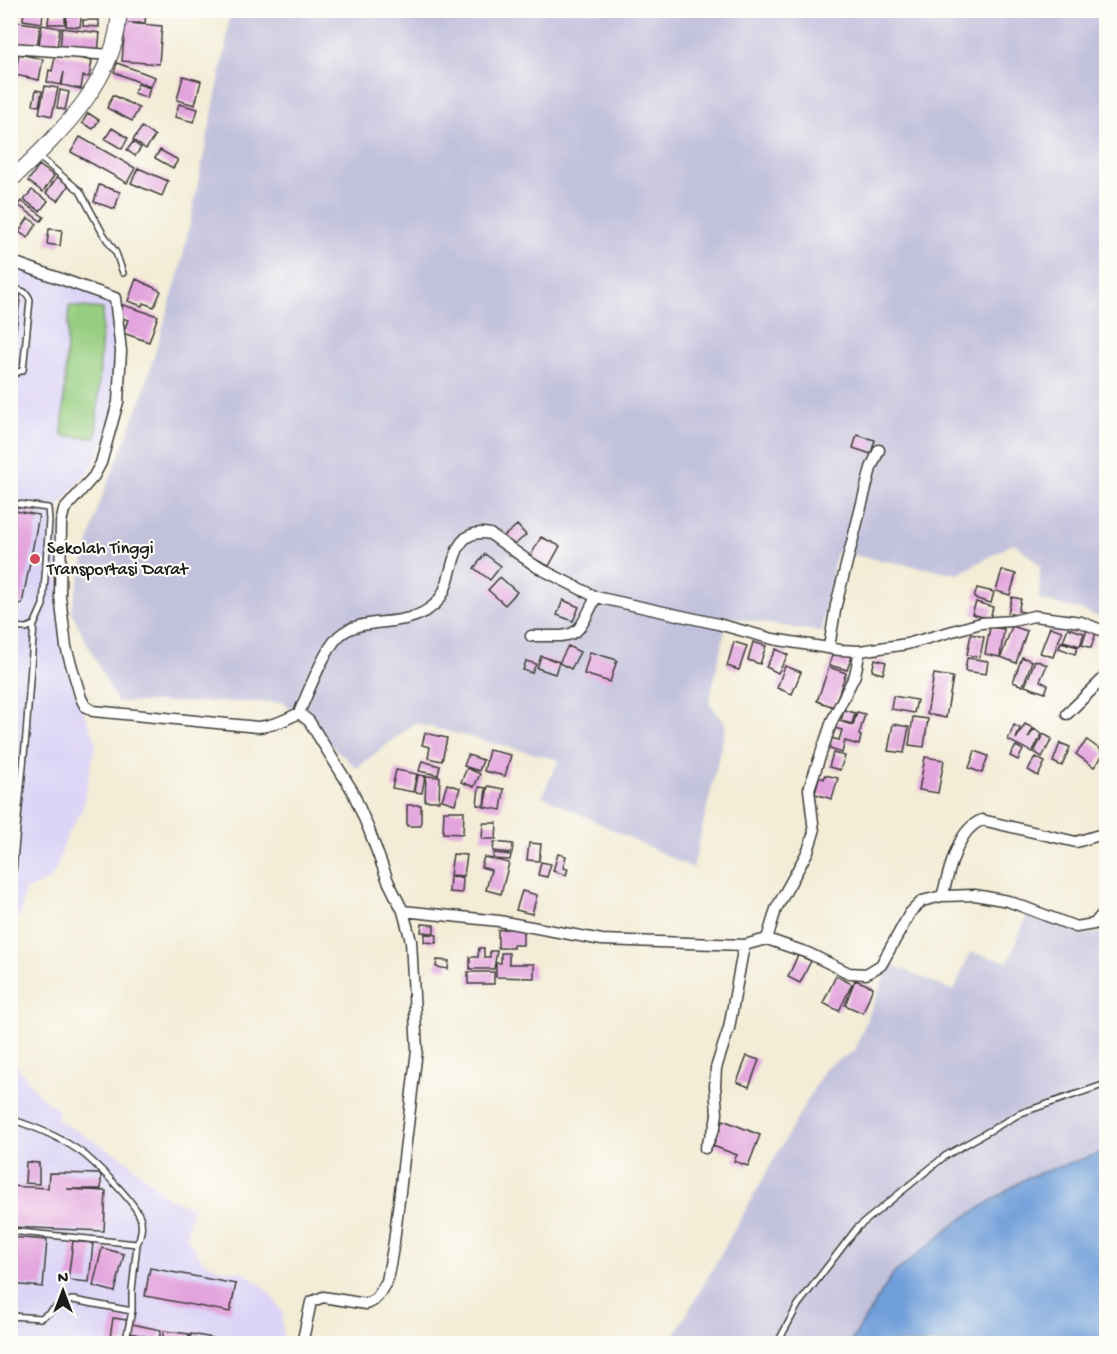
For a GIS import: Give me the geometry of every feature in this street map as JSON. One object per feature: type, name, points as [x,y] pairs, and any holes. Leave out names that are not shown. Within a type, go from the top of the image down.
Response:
[{"type":"main road","points":[[10,181],[37,155],[92,92],[112,55],[118,25],[118,10]]},
{"type":"street","points":[[10,48],[112,55]]},
{"type":"street","points":[[10,261],[115,298],[121,351],[118,402],[101,463],[94,476],[64,510],[61,523],[60,596],[66,647],[81,698],[85,706],[93,711],[258,727],[269,726],[299,713],[315,677],[338,637],[352,627],[405,620],[434,605],[445,591],[459,545],[471,534],[481,532],[490,534],[537,567],[596,597],[718,624],[773,639],[829,648],[860,651],[907,644],[981,623],[1011,621],[1034,616],[1081,622],[1107,632]]},
{"type":"street","points":[[829,648],[836,605],[871,468],[879,450]]},
{"type":"street","points":[[531,636],[560,637],[574,633],[581,627],[596,597]]},
{"type":"street","points":[[767,939],[776,909],[808,851],[814,832],[809,789],[832,721],[855,675],[860,651]]},
{"type":"street","points":[[1067,714],[1107,676]]},
{"type":"street","points":[[299,713],[309,721],[352,790],[388,881],[403,911],[411,941],[417,1050],[392,1262],[387,1281],[373,1301],[366,1304],[323,1297],[311,1302],[302,1344]]},
{"type":"street","points":[[942,896],[962,835],[973,823],[982,819],[1076,842],[1107,833]]},
{"type":"street","points":[[403,911],[499,921],[602,940],[744,945],[767,939],[808,952],[849,973],[866,974],[881,965],[910,913],[922,901],[942,896],[975,895],[1008,901],[1076,927],[1094,924],[1107,910]]},
{"type":"street","points":[[705,1148],[715,1127],[716,1068],[729,1028],[744,945]]},
{"type":"lane","points":[[37,155],[80,191],[116,253],[123,273]]},
{"type":"lane","points":[[10,289],[22,290],[29,295],[30,300],[23,370],[14,375],[10,374]]},
{"type":"lane","points":[[10,503],[48,508],[49,520],[43,605],[34,625],[13,870]]},
{"type":"lane","points":[[10,627],[26,628],[34,625]]},
{"type":"lane","points":[[777,1344],[798,1305],[857,1228],[945,1156],[1021,1113],[1107,1084]]},
{"type":"lane","points":[[10,1119],[31,1126],[85,1155],[130,1200],[140,1218],[141,1234],[136,1244],[132,1311],[125,1344]]},
{"type":"lane","points":[[10,1231],[136,1244]]},
{"type":"lane","points":[[10,1316],[40,1318],[64,1302],[73,1300],[132,1311]]},
{"type":"shaded area","points":[[230,11],[1106,11],[1106,620],[1082,610],[1039,600],[1040,565],[1014,543],[958,574],[836,552],[821,632],[728,617],[709,703],[726,725],[693,868],[542,796],[559,760],[415,723],[357,768],[282,702],[117,702],[71,611],[98,508],[141,400],[181,266],[225,51]]},
{"type":"shaded area","name":"Sekolah Tinggi Transportasi Darat","points":[[11,262],[111,296],[124,346],[110,430],[93,465],[59,506],[59,612],[73,688],[96,741],[82,810],[66,837],[51,879],[24,891],[22,910],[15,924],[11,948]]},
{"type":"shaded area","points":[[1028,913],[1086,934],[1106,932],[1106,1343],[670,1344],[826,1067],[854,1051],[890,964],[954,991],[970,952],[1008,962]]},
{"type":"shaded area","points":[[10,1056],[39,1095],[58,1110],[58,1120],[125,1159],[168,1198],[192,1207],[187,1238],[203,1261],[222,1270],[242,1271],[266,1289],[282,1311],[283,1343],[11,1343]]},
{"type":"green space","points":[[69,306],[103,309],[96,438],[62,436]]},
{"type":"water","points":[[1106,1151],[1106,1335],[1087,1344],[850,1343],[893,1274],[959,1221],[1028,1177]]},
{"type":"building","points":[[24,10],[43,12],[42,23],[23,20]]},
{"type":"building","points":[[67,10],[82,10],[80,27],[66,26]]},
{"type":"building","points":[[126,13],[146,13],[145,23],[128,23],[162,26],[159,64],[122,61]]},
{"type":"building","points":[[49,14],[65,14],[65,24],[48,24]]},
{"type":"building","points":[[83,20],[99,20],[99,27],[83,26]]},
{"type":"building","points":[[17,22],[40,25],[37,48],[14,45]]},
{"type":"building","points":[[42,25],[60,28],[57,48],[39,45]]},
{"type":"building","points":[[62,28],[100,33],[98,52],[60,48]]},
{"type":"building","points":[[56,53],[92,61],[89,77],[83,76],[81,89],[62,85],[64,72],[61,85],[47,82]]},
{"type":"building","points":[[19,54],[43,59],[39,80],[15,75]]},
{"type":"building","points":[[117,63],[155,77],[151,87],[114,72]]},
{"type":"building","points":[[183,76],[201,81],[195,105],[177,100]]},
{"type":"building","points":[[138,84],[150,88],[147,98],[134,93]]},
{"type":"building","points":[[45,86],[58,88],[52,116],[39,113]]},
{"type":"building","points":[[36,90],[42,91],[39,106],[33,105]]},
{"type":"building","points":[[60,90],[69,92],[65,110],[57,108]]},
{"type":"building","points":[[113,95],[139,108],[132,121],[107,108]]},
{"type":"building","points":[[179,104],[198,109],[194,122],[175,117]]},
{"type":"building","points":[[88,113],[99,120],[93,129],[82,123]]},
{"type":"building","points":[[142,127],[155,136],[146,149],[133,140]]},
{"type":"building","points":[[112,128],[128,138],[122,149],[105,139]]},
{"type":"building","points":[[80,137],[135,168],[127,183],[71,152]]},
{"type":"building","points":[[133,142],[141,148],[135,156],[127,150]]},
{"type":"building","points":[[160,150],[178,160],[173,168],[155,158]]},
{"type":"building","points":[[39,165],[54,176],[43,192],[28,181]]},
{"type":"building","points":[[138,168],[168,181],[162,196],[131,183]]},
{"type":"building","points":[[57,177],[69,185],[58,201],[46,193]]},
{"type":"building","points":[[99,185],[120,192],[115,209],[94,202]]},
{"type":"building","points":[[32,190],[48,201],[40,211],[24,200]]},
{"type":"building","points":[[21,201],[44,217],[41,221],[18,205]]},
{"type":"building","points":[[28,218],[37,224],[28,238],[19,232]]},
{"type":"building","points":[[49,229],[62,230],[60,246],[47,244]]},
{"type":"building","points":[[136,279],[161,291],[154,307],[128,301]]},
{"type":"building","points":[[10,291],[21,292],[13,353],[10,353]]},
{"type":"building","points":[[123,305],[158,316],[149,342],[123,333],[128,320],[119,317]]},
{"type":"building","points":[[857,435],[875,440],[871,454],[853,448]]},
{"type":"building","points":[[10,510],[39,515],[22,604],[10,602]]},
{"type":"building","points":[[517,525],[526,535],[512,547],[503,537]]},
{"type":"building","points":[[541,537],[560,546],[549,566],[530,557]]},
{"type":"building","points":[[485,554],[501,566],[490,580],[474,568]]},
{"type":"building","points":[[1002,570],[1016,574],[1010,595],[996,591]]},
{"type":"building","points":[[500,577],[517,592],[505,605],[488,590]]},
{"type":"building","points":[[977,588],[994,592],[991,603],[974,598]]},
{"type":"building","points":[[1012,597],[1021,599],[1018,611],[1024,612],[1023,617],[1008,613]]},
{"type":"building","points":[[563,600],[579,607],[573,621],[557,615]]},
{"type":"building","points":[[976,602],[993,607],[990,619],[972,614]]},
{"type":"building","points":[[1012,626],[1027,631],[1016,663],[1001,657]]},
{"type":"building","points":[[990,627],[1004,629],[1000,657],[985,654]]},
{"type":"building","points":[[1050,627],[1062,631],[1053,657],[1040,653]]},
{"type":"building","points":[[1068,628],[1084,633],[1080,646],[1063,641]]},
{"type":"building","points":[[1087,630],[1096,633],[1091,648],[1082,645]]},
{"type":"building","points":[[971,634],[984,637],[980,657],[967,655]]},
{"type":"building","points":[[734,642],[747,646],[739,670],[727,666]]},
{"type":"building","points":[[753,642],[766,646],[760,664],[748,660]]},
{"type":"building","points":[[1061,642],[1078,647],[1075,654],[1059,648]]},
{"type":"building","points":[[568,646],[580,652],[571,669],[559,663]]},
{"type":"building","points":[[776,649],[788,655],[778,673],[766,667]]},
{"type":"building","points":[[834,650],[852,656],[847,670],[829,665]]},
{"type":"building","points":[[590,652],[617,660],[610,682],[584,674]]},
{"type":"building","points":[[541,656],[559,662],[555,674],[537,668]]},
{"type":"building","points":[[1022,657],[1032,661],[1023,686],[1013,682]]},
{"type":"building","points":[[967,658],[988,661],[986,674],[965,671]]},
{"type":"building","points":[[875,659],[886,662],[883,674],[872,671]]},
{"type":"building","points":[[1035,660],[1047,665],[1040,681],[1048,685],[1045,693],[1025,686]]},
{"type":"building","points":[[526,661],[536,664],[532,673],[523,670]]},
{"type":"building","points":[[785,666],[801,672],[792,694],[777,688]]},
{"type":"building","points":[[829,667],[846,673],[834,707],[817,701]]},
{"type":"building","points":[[934,674],[953,677],[946,718],[927,714]]},
{"type":"building","points":[[893,696],[917,700],[914,713],[891,709]]},
{"type":"building","points":[[844,710],[855,713],[852,724],[841,721]]},
{"type":"building","points":[[857,712],[865,714],[859,735],[861,736],[859,745],[845,741],[842,753],[827,748],[830,738],[839,740],[842,730],[834,728],[836,720],[853,725]]},
{"type":"building","points":[[913,717],[928,719],[924,747],[909,745]]},
{"type":"building","points":[[893,724],[909,727],[904,753],[888,751]]},
{"type":"building","points":[[1025,724],[1033,728],[1028,738],[1034,729],[1042,734],[1032,752],[1008,740],[1014,725],[1020,728],[1016,739]]},
{"type":"building","points":[[425,733],[447,738],[442,761],[428,758],[430,747],[422,745]]},
{"type":"building","points":[[1044,734],[1052,739],[1042,757],[1034,752]]},
{"type":"building","points":[[1087,740],[1105,753],[1094,767],[1076,754]]},
{"type":"building","points":[[1060,743],[1070,747],[1062,766],[1053,762]]},
{"type":"building","points":[[1016,746],[1023,750],[1018,760],[1010,756]]},
{"type":"building","points":[[489,750],[511,755],[505,776],[484,771]]},
{"type":"building","points":[[975,751],[988,756],[982,773],[969,768]]},
{"type":"building","points":[[833,753],[845,756],[840,770],[829,767]]},
{"type":"building","points":[[468,755],[483,760],[479,771],[464,766]]},
{"type":"building","points":[[925,757],[944,760],[938,793],[919,790]]},
{"type":"building","points":[[1035,757],[1045,762],[1038,776],[1028,770]]},
{"type":"building","points":[[422,761],[440,766],[438,775],[419,771]]},
{"type":"building","points":[[467,768],[480,774],[474,787],[461,782]]},
{"type":"building","points":[[396,770],[417,774],[413,792],[392,788]]},
{"type":"building","points":[[418,775],[425,776],[422,793],[415,792]]},
{"type":"building","points":[[825,775],[838,778],[832,799],[815,794],[819,777],[824,779]]},
{"type":"building","points":[[426,776],[440,777],[439,801],[425,801]]},
{"type":"building","points":[[447,784],[460,788],[455,804],[442,800]]},
{"type":"building","points":[[488,786],[504,789],[501,810],[484,807]]},
{"type":"building","points":[[479,787],[486,788],[484,806],[477,805]]},
{"type":"building","points":[[407,805],[421,805],[421,826],[407,826]]},
{"type":"building","points":[[444,811],[464,811],[463,834],[443,833]]},
{"type":"building","points":[[483,823],[497,823],[496,839],[482,839]]},
{"type":"building","points":[[494,842],[513,844],[512,853],[493,851]]},
{"type":"building","points":[[529,843],[541,844],[539,861],[527,860]]},
{"type":"building","points":[[494,853],[511,855],[510,860],[493,859]]},
{"type":"building","points":[[453,854],[467,855],[464,876],[450,875]]},
{"type":"building","points":[[558,854],[566,856],[563,868],[568,869],[566,875],[553,871]]},
{"type":"building","points":[[484,857],[509,863],[501,894],[486,890],[491,870],[481,867]]},
{"type":"building","points":[[541,862],[551,864],[547,877],[538,875]]},
{"type":"building","points":[[450,876],[463,878],[462,893],[449,892]]},
{"type":"building","points":[[522,891],[537,895],[532,914],[516,910]]},
{"type":"building","points":[[422,924],[434,925],[434,933],[421,932]]},
{"type":"building","points":[[523,929],[523,945],[498,948],[498,930]]},
{"type":"building","points":[[425,934],[437,935],[436,943],[424,942]]},
{"type":"building","points":[[479,948],[484,948],[484,957],[490,957],[490,951],[497,951],[494,969],[470,969],[470,957],[478,957]]},
{"type":"building","points":[[501,953],[509,953],[509,964],[534,964],[534,978],[496,977],[496,963],[501,963]]},
{"type":"building","points":[[798,955],[811,961],[800,983],[788,977]]},
{"type":"building","points":[[437,960],[449,961],[448,969],[436,967]]},
{"type":"building","points":[[468,972],[494,972],[494,984],[468,984]]},
{"type":"building","points":[[836,976],[852,984],[839,1011],[823,1003]]},
{"type":"building","points":[[855,980],[873,987],[863,1013],[845,1005]]},
{"type":"building","points":[[747,1056],[759,1060],[749,1087],[737,1082]]},
{"type":"building","points":[[723,1120],[760,1135],[748,1166],[734,1161],[737,1155],[713,1146]]},
{"type":"building","points":[[26,1162],[39,1163],[39,1184],[25,1183]]},
{"type":"building","points":[[49,1173],[101,1174],[101,1189],[67,1189],[106,1191],[104,1231],[10,1227],[10,1186],[48,1188]]},
{"type":"building","points":[[10,1237],[47,1240],[43,1287],[10,1284]]},
{"type":"building","points":[[73,1241],[93,1243],[89,1282],[68,1280]]},
{"type":"building","points":[[102,1248],[124,1254],[115,1292],[93,1286]]},
{"type":"building","points":[[150,1268],[236,1284],[230,1312],[145,1296]]},
{"type":"building","points":[[113,1318],[127,1320],[123,1344],[109,1344]]},
{"type":"building","points":[[132,1324],[161,1330],[159,1339],[130,1333]]},
{"type":"building","points":[[164,1331],[189,1334],[188,1344],[162,1340]]},
{"type":"building","points":[[191,1334],[219,1339],[218,1344],[189,1344]]},
{"type":"building","points":[[130,1335],[163,1342],[160,1344],[128,1344]]},
{"type":"place","name":"Sekolah Tinggi Transportasi Darat","points":[[35,559]]}]
